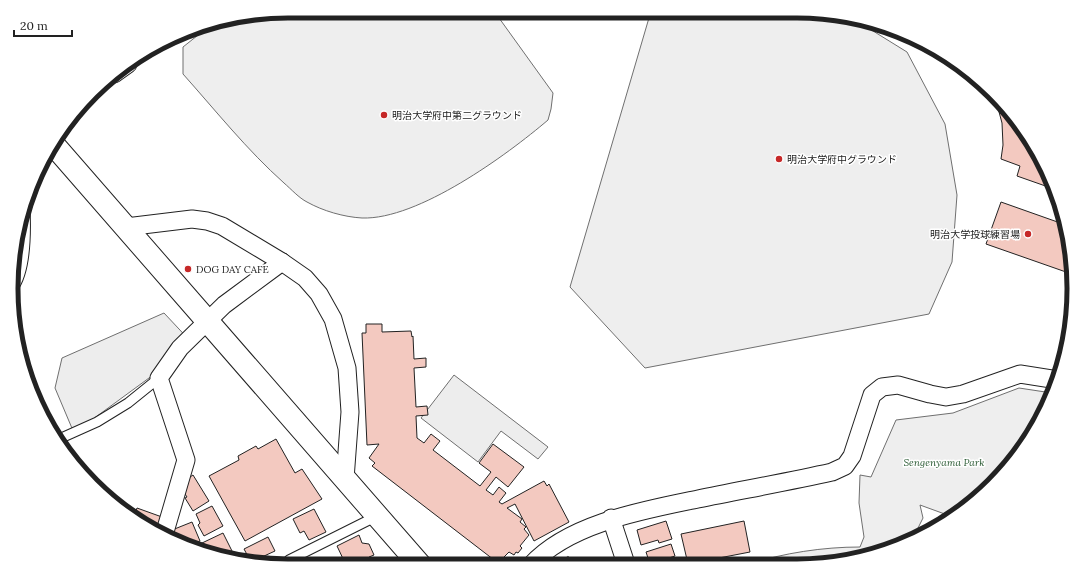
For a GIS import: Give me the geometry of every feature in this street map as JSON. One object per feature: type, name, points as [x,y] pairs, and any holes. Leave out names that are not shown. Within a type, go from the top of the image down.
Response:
[{"type":"main road","points":[[57,148],[415,559]]},
{"type":"street","points":[[126,227],[192,219],[207,221],[222,226],[282,262],[305,278],[320,294],[333,319],[346,362],[349,382],[350,412],[345,479]]},
{"type":"street","points":[[166,529],[186,460],[159,378],[180,348],[224,305],[282,262]]},
{"type":"street","points":[[536,559],[562,541],[611,518],[825,474],[845,466],[852,456],[872,396],[882,387],[898,385],[946,397],[963,394],[1020,374],[1051,379]]},
{"type":"street","points":[[611,518],[624,559]]},
{"type":"lane","points":[[18,281],[26,244],[25,225]]},
{"type":"lane","points":[[62,437],[96,422],[128,403],[159,378]]},
{"type":"lane","points":[[291,559],[377,516]]},
{"type":"green space","name":"明治大学府中第二グラウンド","points":[[288,18],[499,18],[553,93],[551,109],[548,120],[510,150],[461,183],[435,197],[409,208],[384,216],[362,218],[341,215],[327,211],[301,198],[257,157],[183,74],[183,47],[202,32],[218,27],[253,20]]},
{"type":"green space","name":"明治大学府中グラウンド","points":[[649,18],[796,18],[832,20],[866,27],[907,52],[945,124],[957,195],[952,262],[929,314],[645,368],[570,287]]},
{"type":"green space","name":"Sengenyama Park","points":[[1019,388],[1046,392],[1031,424],[1000,467],[975,492],[945,514],[920,505],[923,518],[917,531],[867,550],[832,557],[768,559],[804,551],[860,547],[864,537],[859,503],[860,475],[871,477],[896,420],[953,413]]},
{"type":"shaded area","points":[[164,313],[194,345],[74,433],[55,388],[62,358]]},
{"type":"shaded area","points":[[454,375],[548,447],[538,459],[501,431],[478,462],[421,418]]},
{"type":"building","points":[[998,108],[1031,153],[1047,186],[1017,176],[1020,166],[1001,159],[1003,145],[1002,123]]},
{"type":"building","name":"明治大学投球練習場","points":[[1001,202],[1059,223],[1065,253],[1066,272],[1066,272],[986,244]]},
{"type":"building","points":[[366,324],[382,324],[382,332],[411,331],[412,337],[413,336],[414,359],[426,358],[426,367],[414,368],[416,407],[427,406],[428,415],[416,416],[417,438],[424,443],[431,434],[440,441],[433,450],[480,486],[491,472],[479,463],[493,444],[524,467],[508,487],[496,477],[486,490],[493,495],[499,487],[506,493],[499,502],[502,504],[544,481],[547,486],[549,484],[569,522],[534,541],[515,504],[507,508],[522,519],[520,522],[526,527],[524,529],[529,535],[520,546],[522,548],[518,553],[516,552],[514,555],[509,552],[502,559],[493,559],[372,466],[375,463],[369,458],[379,444],[367,445],[362,333],[366,333]]},
{"type":"building","points":[[276,439],[295,473],[302,469],[322,499],[245,541],[209,476],[239,460],[238,456],[256,446],[258,449]]},
{"type":"building","points":[[193,475],[209,501],[193,511],[185,498],[187,497],[183,491],[187,479]]},
{"type":"building","points":[[212,506],[223,526],[204,536],[198,525],[200,523],[196,514]]},
{"type":"building","points":[[137,508],[162,517],[158,525],[136,511]]},
{"type":"building","points":[[314,509],[326,532],[309,540],[304,531],[300,533],[293,519]]},
{"type":"building","points":[[666,521],[672,539],[659,543],[658,540],[641,545],[637,530]]},
{"type":"building","points":[[744,521],[750,552],[714,559],[687,559],[681,534]]},
{"type":"building","points":[[192,522],[200,541],[196,542],[173,533],[172,530]]},
{"type":"building","points":[[223,533],[233,553],[203,545],[202,543]]},
{"type":"building","points":[[359,535],[362,543],[369,544],[374,555],[369,557],[370,559],[343,559],[337,546]]},
{"type":"building","points":[[268,537],[275,551],[261,557],[253,557],[248,556],[244,549]]},
{"type":"building","points":[[671,544],[675,556],[666,559],[648,559],[646,552]]},
{"type":"place","name":"明治大学府中第二グラウンド","points":[[384,115]]},
{"type":"place","name":"明治大学府中グラウンド","points":[[779,159]]},
{"type":"place","name":"明治大学投球練習場","points":[[1028,234]]},
{"type":"place","name":"DOG DAY CAFE","points":[[188,269]]}]
